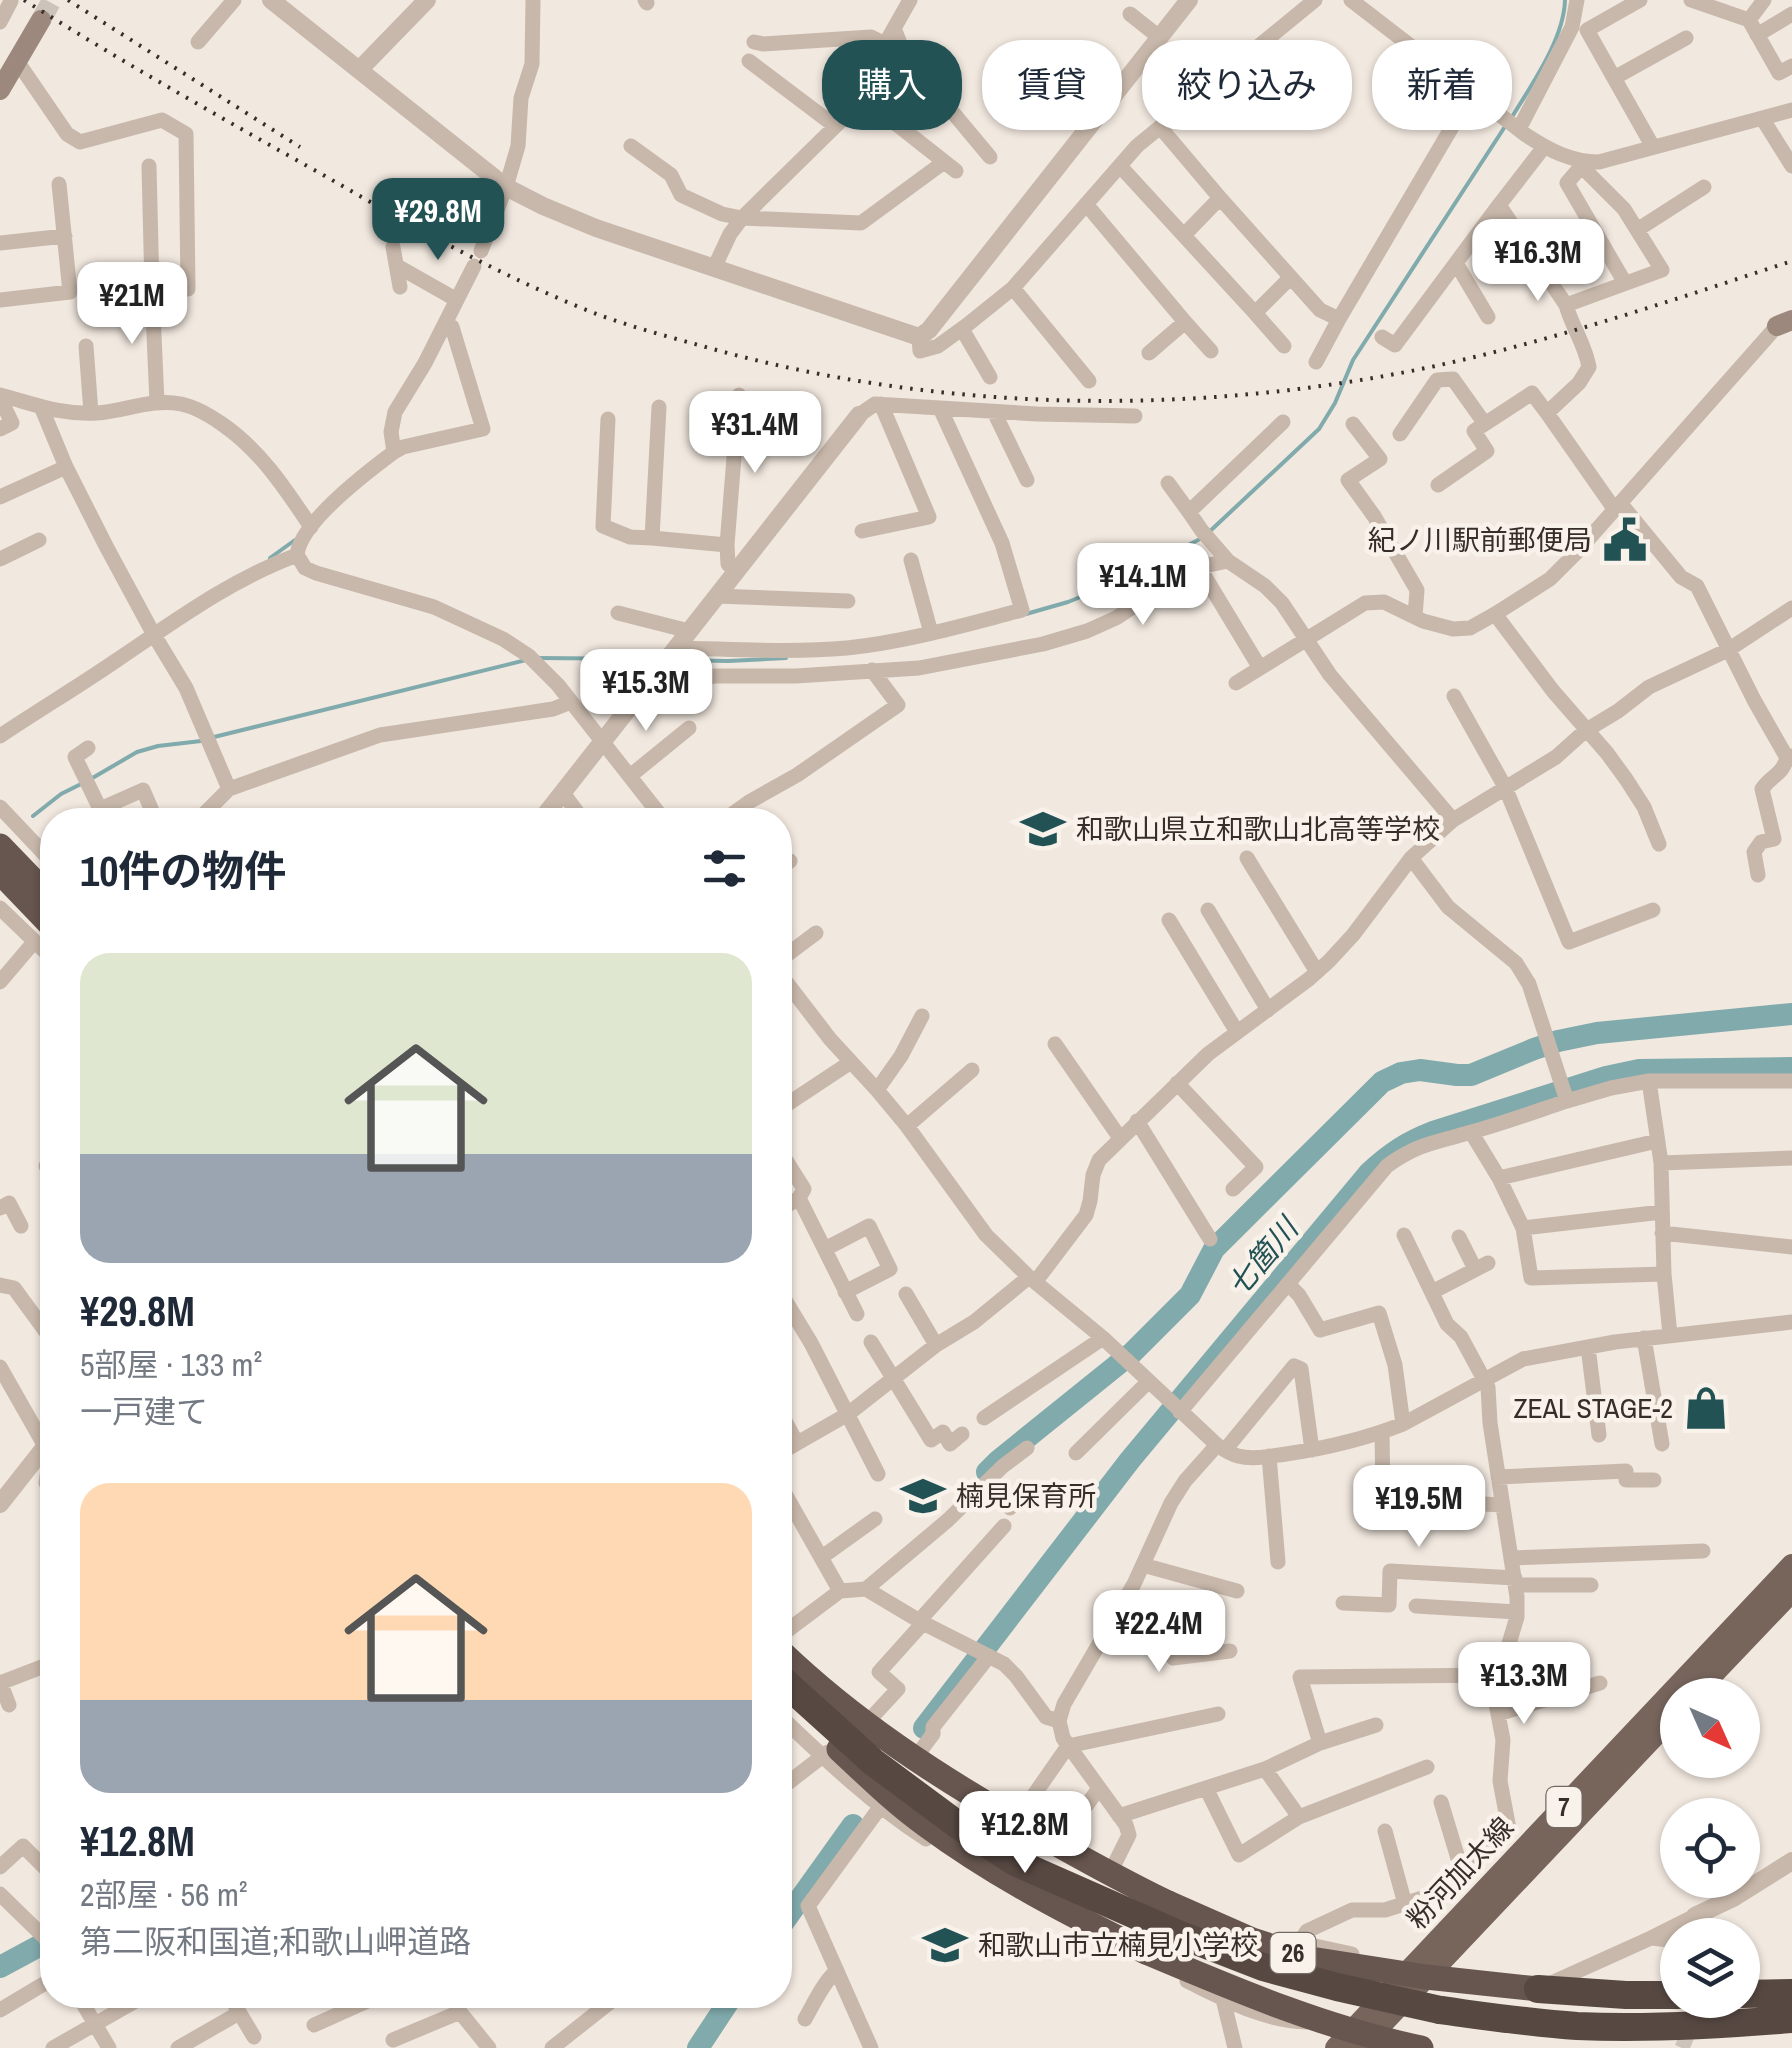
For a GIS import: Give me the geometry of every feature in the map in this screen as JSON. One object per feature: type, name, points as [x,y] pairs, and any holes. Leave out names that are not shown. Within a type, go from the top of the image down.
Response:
[{"type":"highway","points":[[0,826],[40,867]]},
{"type":"highway","points":[[0,846],[40,888]]},
{"type":"highway","points":[[0,872],[40,929]]},
{"type":"highway","points":[[0,894],[40,932]]},
{"type":"highway","name":"26","points":[[792,1662],[889,1742],[1110,1875],[1252,1940],[1311,1959],[1416,1975]]},
{"type":"highway","name":"26","points":[[792,1673],[841,1720],[931,1792],[1017,1849],[1122,1910]]},
{"type":"highway","name":"26","points":[[792,1689],[873,1762],[1015,1862],[1263,1966],[1440,2010],[1506,2019],[1578,2026],[1660,2027],[1792,2019]]},
{"type":"highway","name":"26","points":[[792,1702],[889,1796],[924,1824],[1048,1904],[1146,1952],[1324,2023],[1354,2041]]},
{"type":"highway","points":[[1416,1975],[1538,1989],[1660,1994]]},
{"type":"highway","points":[[1760,1994],[1792,1993]]},
{"type":"highway","points":[[1354,2041],[1421,2048]]},
{"type":"main road","points":[[0,90],[41,20]]},
{"type":"main road","name":"粉河加太線","points":[[1354,2041],[1792,1565]]},
{"type":"main road","points":[[1709,1678],[1792,1591]]},
{"type":"main road","name":"粉河加太線","points":[[1416,1975],[1660,1729]]},
{"type":"street","points":[[198,42],[234,0]]},
{"type":"street","points":[[271,0],[511,189],[596,228],[920,336]]},
{"type":"street","points":[[359,70],[427,0]]},
{"type":"street","points":[[482,250],[511,189],[521,98],[532,64],[533,0]]},
{"type":"street","points":[[887,40],[910,0]]},
{"type":"street","points":[[920,336],[929,330],[1189,0]]},
{"type":"street","points":[[1266,40],[1315,0]]},
{"type":"street","points":[[1351,0],[1403,40]]},
{"type":"street","points":[[1566,305],[1662,270],[1624,209],[1583,164],[1544,147],[1513,124],[1572,28],[1578,0]]},
{"type":"street","points":[[1640,0],[1611,7],[1587,30],[1652,147]]},
{"type":"street","points":[[1749,20],[1764,0]]},
{"type":"street","points":[[0,22],[12,1]]},
{"type":"street","points":[[1695,1],[1749,20],[1779,73],[1792,66]]},
{"type":"street","points":[[1130,14],[1159,37]]},
{"type":"street","points":[[1758,35],[1792,14]]},
{"type":"street","points":[[894,28],[899,40]]},
{"type":"street","points":[[1614,78],[1686,38]]},
{"type":"street","points":[[754,42],[822,40]]},
{"type":"street","points":[[825,40],[877,40]]},
{"type":"street","points":[[17,61],[73,139],[80,142],[162,120],[186,134],[188,289],[123,282]]},
{"type":"street","points":[[748,61],[822,116]]},
{"type":"street","points":[[1625,283],[1567,183],[1583,164],[1792,110]]},
{"type":"street","points":[[1762,118],[1792,166]]},
{"type":"street","points":[[962,123],[990,157]]},
{"type":"street","points":[[715,266],[742,218],[832,130]]},
{"type":"street","points":[[632,146],[671,175],[682,195],[722,214],[862,223],[950,167],[903,130]]},
{"type":"street","points":[[920,336],[920,351],[938,346],[1012,288],[1136,146],[1156,130]]},
{"type":"street","points":[[1163,130],[1320,310],[1340,319]]},
{"type":"street","points":[[1316,362],[1450,130]]},
{"type":"street","points":[[1382,338],[1395,345],[1544,147]]},
{"type":"street","points":[[149,166],[157,403]]},
{"type":"street","points":[[1120,166],[1284,346]]},
{"type":"street","points":[[0,300],[70,292],[59,184]]},
{"type":"street","points":[[1637,230],[1704,186]]},
{"type":"street","points":[[1184,235],[1220,198]]},
{"type":"street","points":[[1086,204],[1211,352]]},
{"type":"street","points":[[1499,204],[1566,305],[1574,330],[1586,347],[1589,367],[1579,383],[1547,413]]},
{"type":"street","points":[[0,243],[65,236]]},
{"type":"street","points":[[393,248],[400,287]]},
{"type":"street","points":[[1456,263],[1488,317]]},
{"type":"street","points":[[397,266],[457,300]]},
{"type":"street","points":[[394,452],[391,432],[395,412],[448,325],[474,266]]},
{"type":"street","points":[[1255,312],[1290,278]]},
{"type":"street","points":[[1012,288],[1089,381]]},
{"type":"street","points":[[1149,353],[1185,322]]},
{"type":"street","points":[[1236,683],[1365,603],[1384,602],[1453,629],[1470,628],[1550,579],[1784,323]]},
{"type":"street","points":[[448,325],[483,429],[394,452],[364,474],[310,525],[298,543],[296,556],[316,574],[434,607],[503,639],[533,659],[655,808]]},
{"type":"street","points":[[962,329],[990,377]]},
{"type":"street","points":[[86,346],[91,413]]},
{"type":"street","points":[[1400,434],[1437,380],[1453,378],[1485,424]]},
{"type":"street","points":[[1438,484],[1487,452],[1474,431],[1532,393],[1618,507],[1681,578],[1696,586],[1790,757],[1783,770],[1762,788],[1774,838],[1761,842],[1754,852],[1758,875]]},
{"type":"street","points":[[736,571],[728,564],[727,545],[739,395]]},
{"type":"street","points":[[0,396],[72,413],[157,403],[180,403],[201,410],[244,439],[265,461],[310,525]]},
{"type":"street","points":[[0,396],[12,423],[0,429]]},
{"type":"street","points":[[862,532],[929,517],[881,404]]},
{"type":"street","points":[[551,808],[866,408],[881,404],[1135,416]]},
{"type":"street","points":[[652,538],[659,407]]},
{"type":"street","points":[[42,408],[106,546],[186,688],[230,788]]},
{"type":"street","points":[[670,655],[847,648],[1022,610],[1002,543],[940,408]]},
{"type":"street","points":[[994,412],[1027,480]]},
{"type":"street","points":[[608,418],[602,526],[630,537],[727,545]]},
{"type":"street","points":[[1188,512],[1283,422]]},
{"type":"street","points":[[1354,424],[1380,460],[1348,480],[1374,516],[1416,590],[1415,617]]},
{"type":"street","points":[[0,498],[66,466]]},
{"type":"street","points":[[1168,483],[1228,561],[1282,603],[1330,675],[1453,820]]},
{"type":"street","points":[[0,559],[39,540]]},
{"type":"street","points":[[5,726],[208,598],[296,556]]},
{"type":"street","points":[[911,560],[931,632]]},
{"type":"street","points":[[651,679],[682,686],[713,676],[796,676],[919,668],[1042,644],[1116,618],[1198,567],[1228,561]]},
{"type":"street","points":[[1198,567],[1260,668]]},
{"type":"street","points":[[716,596],[848,601]]},
{"type":"street","points":[[792,1446],[848,1414],[936,1345],[1033,1279],[1086,1215],[1099,1160],[1208,1054],[1316,972],[1353,935],[1411,858],[1453,820],[1556,757],[1649,687],[1728,650],[1792,608]]},
{"type":"street","points":[[618,613],[689,630]]},
{"type":"street","points":[[1495,614],[1607,753],[1644,807],[1659,844]]},
{"type":"street","points":[[740,808],[903,712],[872,670]]},
{"type":"street","points":[[1454,696],[1505,787],[1569,942],[1653,910]]},
{"type":"street","points":[[210,808],[230,788],[380,736],[553,709],[571,702]]},
{"type":"street","points":[[630,776],[689,728]]},
{"type":"street","points":[[88,748],[75,757],[100,808]]},
{"type":"street","points":[[102,808],[143,790],[151,808]]},
{"type":"street","points":[[563,792],[575,808]]},
{"type":"street","points":[[0,807],[40,849]]},
{"type":"street","points":[[1247,858],[1316,972]]},
{"type":"street","points":[[1411,858],[1448,907],[1516,963],[1529,984],[1565,1095]]},
{"type":"street","points":[[0,908],[40,934]]},
{"type":"street","points":[[1208,910],[1268,1010]]},
{"type":"street","points":[[1169,920],[1237,1032]]},
{"type":"street","points":[[792,951],[816,933]]},
{"type":"street","points":[[0,982],[40,944]]},
{"type":"street","points":[[792,999],[878,1090],[986,1235],[1221,1448],[1236,1456],[1312,1450],[1382,1432],[1523,1359],[1644,1338],[1792,1322]]},
{"type":"street","points":[[878,1090],[902,1056],[922,1016]]},
{"type":"street","points":[[1055,1044],[1120,1138]]},
{"type":"street","points":[[792,1101],[851,1062]]},
{"type":"street","points":[[907,1126],[972,1070]]},
{"type":"street","points":[[1177,1409],[1387,1166],[1407,1152],[1565,1095],[1649,1082],[1792,1081]]},
{"type":"street","points":[[1649,1082],[1661,1163],[1670,1335]]},
{"type":"street","points":[[1177,1083],[1256,1168],[1233,1188]]},
{"type":"street","points":[[1137,1121],[1210,1239]]},
{"type":"street","points":[[1471,1132],[1523,1228],[1531,1278],[1664,1274]]},
{"type":"street","points":[[1498,1178],[1657,1141]]},
{"type":"street","points":[[1661,1163],[1792,1158]]},
{"type":"street","points":[[792,1170],[804,1189],[792,1202]]},
{"type":"street","points":[[798,1198],[857,1314]]},
{"type":"street","points":[[0,1208],[9,1203],[21,1226]]},
{"type":"street","points":[[1523,1228],[1662,1212]]},
{"type":"street","points":[[824,1249],[868,1226],[890,1269],[844,1292]]},
{"type":"street","points":[[1662,1234],[1792,1247]]},
{"type":"street","points":[[1299,1943],[1307,1931],[1352,1910],[1385,1910],[1438,1893],[1448,1887],[1460,1865],[1509,1828],[1500,1781],[1503,1740],[1495,1698],[1498,1674],[1517,1612],[1516,1581],[1490,1423],[1488,1387],[1461,1337],[1447,1324],[1404,1235]]},
{"type":"street","points":[[1432,1292],[1482,1266],[1459,1237]]},
{"type":"street","points":[[1288,1284],[1320,1330],[1380,1314],[1395,1365],[1403,1424]]},
{"type":"street","points":[[0,1285],[14,1288],[40,1324]]},
{"type":"street","points":[[906,1294],[936,1345]]},
{"type":"street","points":[[792,1312],[878,1474]]},
{"type":"street","points":[[984,1418],[1103,1338]]},
{"type":"street","points":[[1644,1338],[1662,1444]]},
{"type":"street","points":[[870,1342],[932,1440],[943,1432],[950,1444],[962,1434]]},
{"type":"street","points":[[1588,1347],[1599,1434]]},
{"type":"street","points":[[0,1366],[40,1429]]},
{"type":"street","points":[[1115,1863],[1129,1835],[1126,1825],[1059,1729],[1064,1704],[1124,1600],[1185,1481],[1221,1448],[1294,1366],[1300,1369],[1312,1450]]},
{"type":"street","points":[[1076,1452],[1148,1382]]},
{"type":"street","points":[[1382,1432],[1383,1499],[1502,1505]]},
{"type":"street","points":[[792,1434],[797,1443]]},
{"type":"street","points":[[866,1589],[1027,1448]]},
{"type":"street","points":[[0,1504],[40,1454]]},
{"type":"street","points":[[1270,1456],[1278,1562]]},
{"type":"street","points":[[1498,1477],[1626,1471],[1626,1480],[1654,1480]]},
{"type":"street","points":[[986,1484],[1010,1508]]},
{"type":"street","points":[[792,1506],[839,1588]]},
{"type":"street","points":[[822,1557],[875,1519]]},
{"type":"street","points":[[792,1780],[874,1716],[898,1688],[879,1672],[1004,1526]]},
{"type":"street","points":[[1512,1558],[1703,1551]]},
{"type":"street","points":[[1142,1565],[1237,1591]]},
{"type":"street","points":[[1343,1603],[1389,1604],[1390,1571],[1592,1585]]},
{"type":"street","points":[[792,1626],[839,1588],[866,1589],[1004,1664],[1046,1717],[1059,1721]]},
{"type":"street","points":[[1124,1600],[1160,1612],[1173,1658],[1230,1651]]},
{"type":"street","points":[[1416,1606],[1517,1612]]},
{"type":"street","points":[[792,1647],[921,1750],[1115,1863],[1263,1932],[1387,1961],[1416,1975]]},
{"type":"street","points":[[921,1750],[984,1653]]},
{"type":"street","points":[[9,1705],[0,1683],[40,1668]]},
{"type":"street","points":[[1320,1742],[1300,1677],[1498,1674]]},
{"type":"street","points":[[1498,1714],[1600,1683]]},
{"type":"street","points":[[1022,1812],[1068,1746],[1218,1714]]},
{"type":"street","points":[[1119,1816],[1265,1770],[1320,1742],[1376,1724]]},
{"type":"street","points":[[792,1727],[907,1826],[1036,1910],[1224,1999],[1284,2022],[1324,2023]]},
{"type":"street","points":[[1206,1788],[1239,1855],[1299,1817],[1427,1767]]},
{"type":"street","points":[[1265,1770],[1299,1817]]},
{"type":"street","points":[[1074,1823],[1099,1788]]},
{"type":"street","points":[[1441,1802],[1460,1865]]},
{"type":"street","points":[[870,2048],[808,1906],[881,1806]]},
{"type":"street","points":[[1385,1831],[1406,1904]]},
{"type":"street","points":[[0,1867],[22,1846],[40,1863]]},
{"type":"street","points":[[1538,1989],[1735,1897],[1792,1861]]},
{"type":"street","points":[[0,1894],[40,1936]]},
{"type":"street","points":[[1651,1938],[1660,1939]]},
{"type":"street","points":[[804,2019],[828,1977],[837,1971]]},
{"type":"street","points":[[0,2010],[40,1986]]},
{"type":"street","points":[[1224,1999],[1235,2048]]},
{"type":"street","points":[[86,2008],[109,2048]]},
{"type":"street","points":[[54,2048],[123,2008]]},
{"type":"street","points":[[236,2008],[254,2037]]},
{"type":"street","points":[[314,2025],[352,2008]]},
{"type":"street","points":[[459,2008],[489,2048]]},
{"type":"street","points":[[552,2048],[603,2008]]},
{"type":"street","points":[[392,2040],[460,2012]]},
{"type":"street","points":[[178,2048],[239,2013]]},
{"type":"waterway","points":[[1512,117],[1553,45],[1565,0]]},
{"type":"waterway","points":[[1208,533],[1319,429],[1353,360],[1503,130]]},
{"type":"waterway","points":[[1026,614],[1112,584],[1200,539]]},
{"type":"waterway","points":[[270,558],[295,540]]},
{"type":"waterway","points":[[536,658],[661,659]]},
{"type":"waterway","points":[[676,660],[786,658]]},
{"type":"waterway","points":[[210,738],[526,660]]},
{"type":"waterway","points":[[89,780],[137,752],[201,741]]},
{"type":"waterway","points":[[43,808],[81,784]]},
{"type":"waterway","points":[[33,816],[40,810]]},
{"type":"waterway","points":[[987,1472],[1132,1353],[1190,1295],[1214,1249],[1382,1082],[1420,1070],[1471,1075],[1534,1049],[1597,1033],[1792,1014]]},
{"type":"waterway","name":"七箇川","points":[[924,1728],[1130,1460],[1369,1173],[1391,1154],[1433,1132],[1606,1077],[1639,1070],[1792,1068]]},
{"type":"waterway","name":"七箇川","points":[[792,1910],[853,1825]]},
{"type":"waterway","points":[[0,1967],[40,1945]]},
{"type":"waterway","name":"七箇川","points":[[698,2048],[724,2008]]},
{"type":"tunnel","points":[[41,20],[52,0]]},
{"type":"tunnel","points":[[1682,2048],[1694,2018]]},
{"type":"railway","points":[[24,0],[173,90],[391,213],[559,299],[702,346],[790,368],[879,384],[969,395],[1060,400],[1241,395],[1332,384],[1515,347],[1792,261]]},
{"type":"railway","points":[[68,0],[300,147]]},
{"type":"place","name":"紀ノ川駅前郵便局","points":[[1625,540]]},
{"type":"place","name":"和歌山県立和歌山北高等学校","points":[[1043,829]]},
{"type":"place","name":"ZEAL STAGE-2","points":[[1706,1408]]},
{"type":"place","name":"楠見保育所","points":[[923,1496]]},
{"type":"place","name":"和歌山市立楠見小学校","points":[[945,1945]]}]
